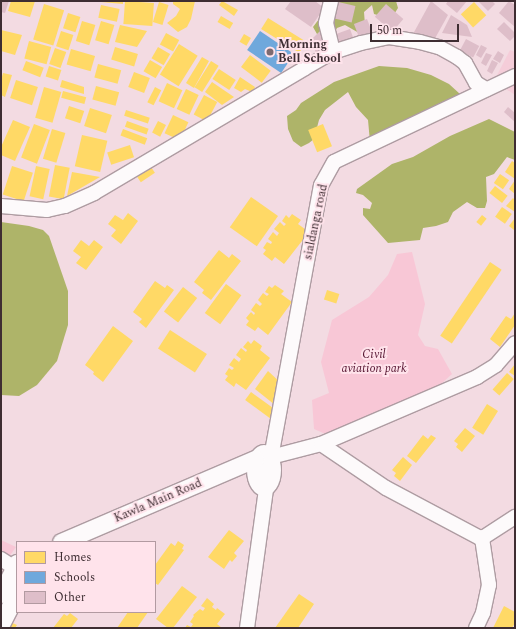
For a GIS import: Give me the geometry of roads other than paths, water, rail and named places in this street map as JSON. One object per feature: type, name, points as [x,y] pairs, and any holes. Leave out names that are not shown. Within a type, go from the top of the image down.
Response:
[{"type":"street","points":[[331,1],[326,23],[333,52]]},
{"type":"street","points":[[1,206],[48,210],[65,206],[94,193],[255,96],[333,52],[361,43],[389,38],[420,42],[439,47],[465,63],[476,83],[486,89]]},
{"type":"street","name":"sialdanga road","points":[[247,628],[264,463],[321,185],[334,162],[486,89],[515,77]]},
{"type":"street","points":[[264,463],[321,444],[478,377],[496,365],[515,344]]},
{"type":"street","points":[[321,444],[386,488],[482,538]]},
{"type":"street","name":"Kawla Main Road","points":[[64,541],[264,463]]},
{"type":"street","name":"Kawla Main Road","points":[[92,541],[264,463]]},
{"type":"street","points":[[482,538],[515,517]]},
{"type":"street","points":[[476,628],[483,613],[489,585],[482,538]]},
{"type":"street","points":[[1,594],[11,563]]},
{"type":"street","points":[[1,624],[16,594]]},
{"type":"place","name":"Morning Bell School","points":[[270,52]]},
{"type":"park label","name":"Civil aviation park","points":[[374,362]]}]
